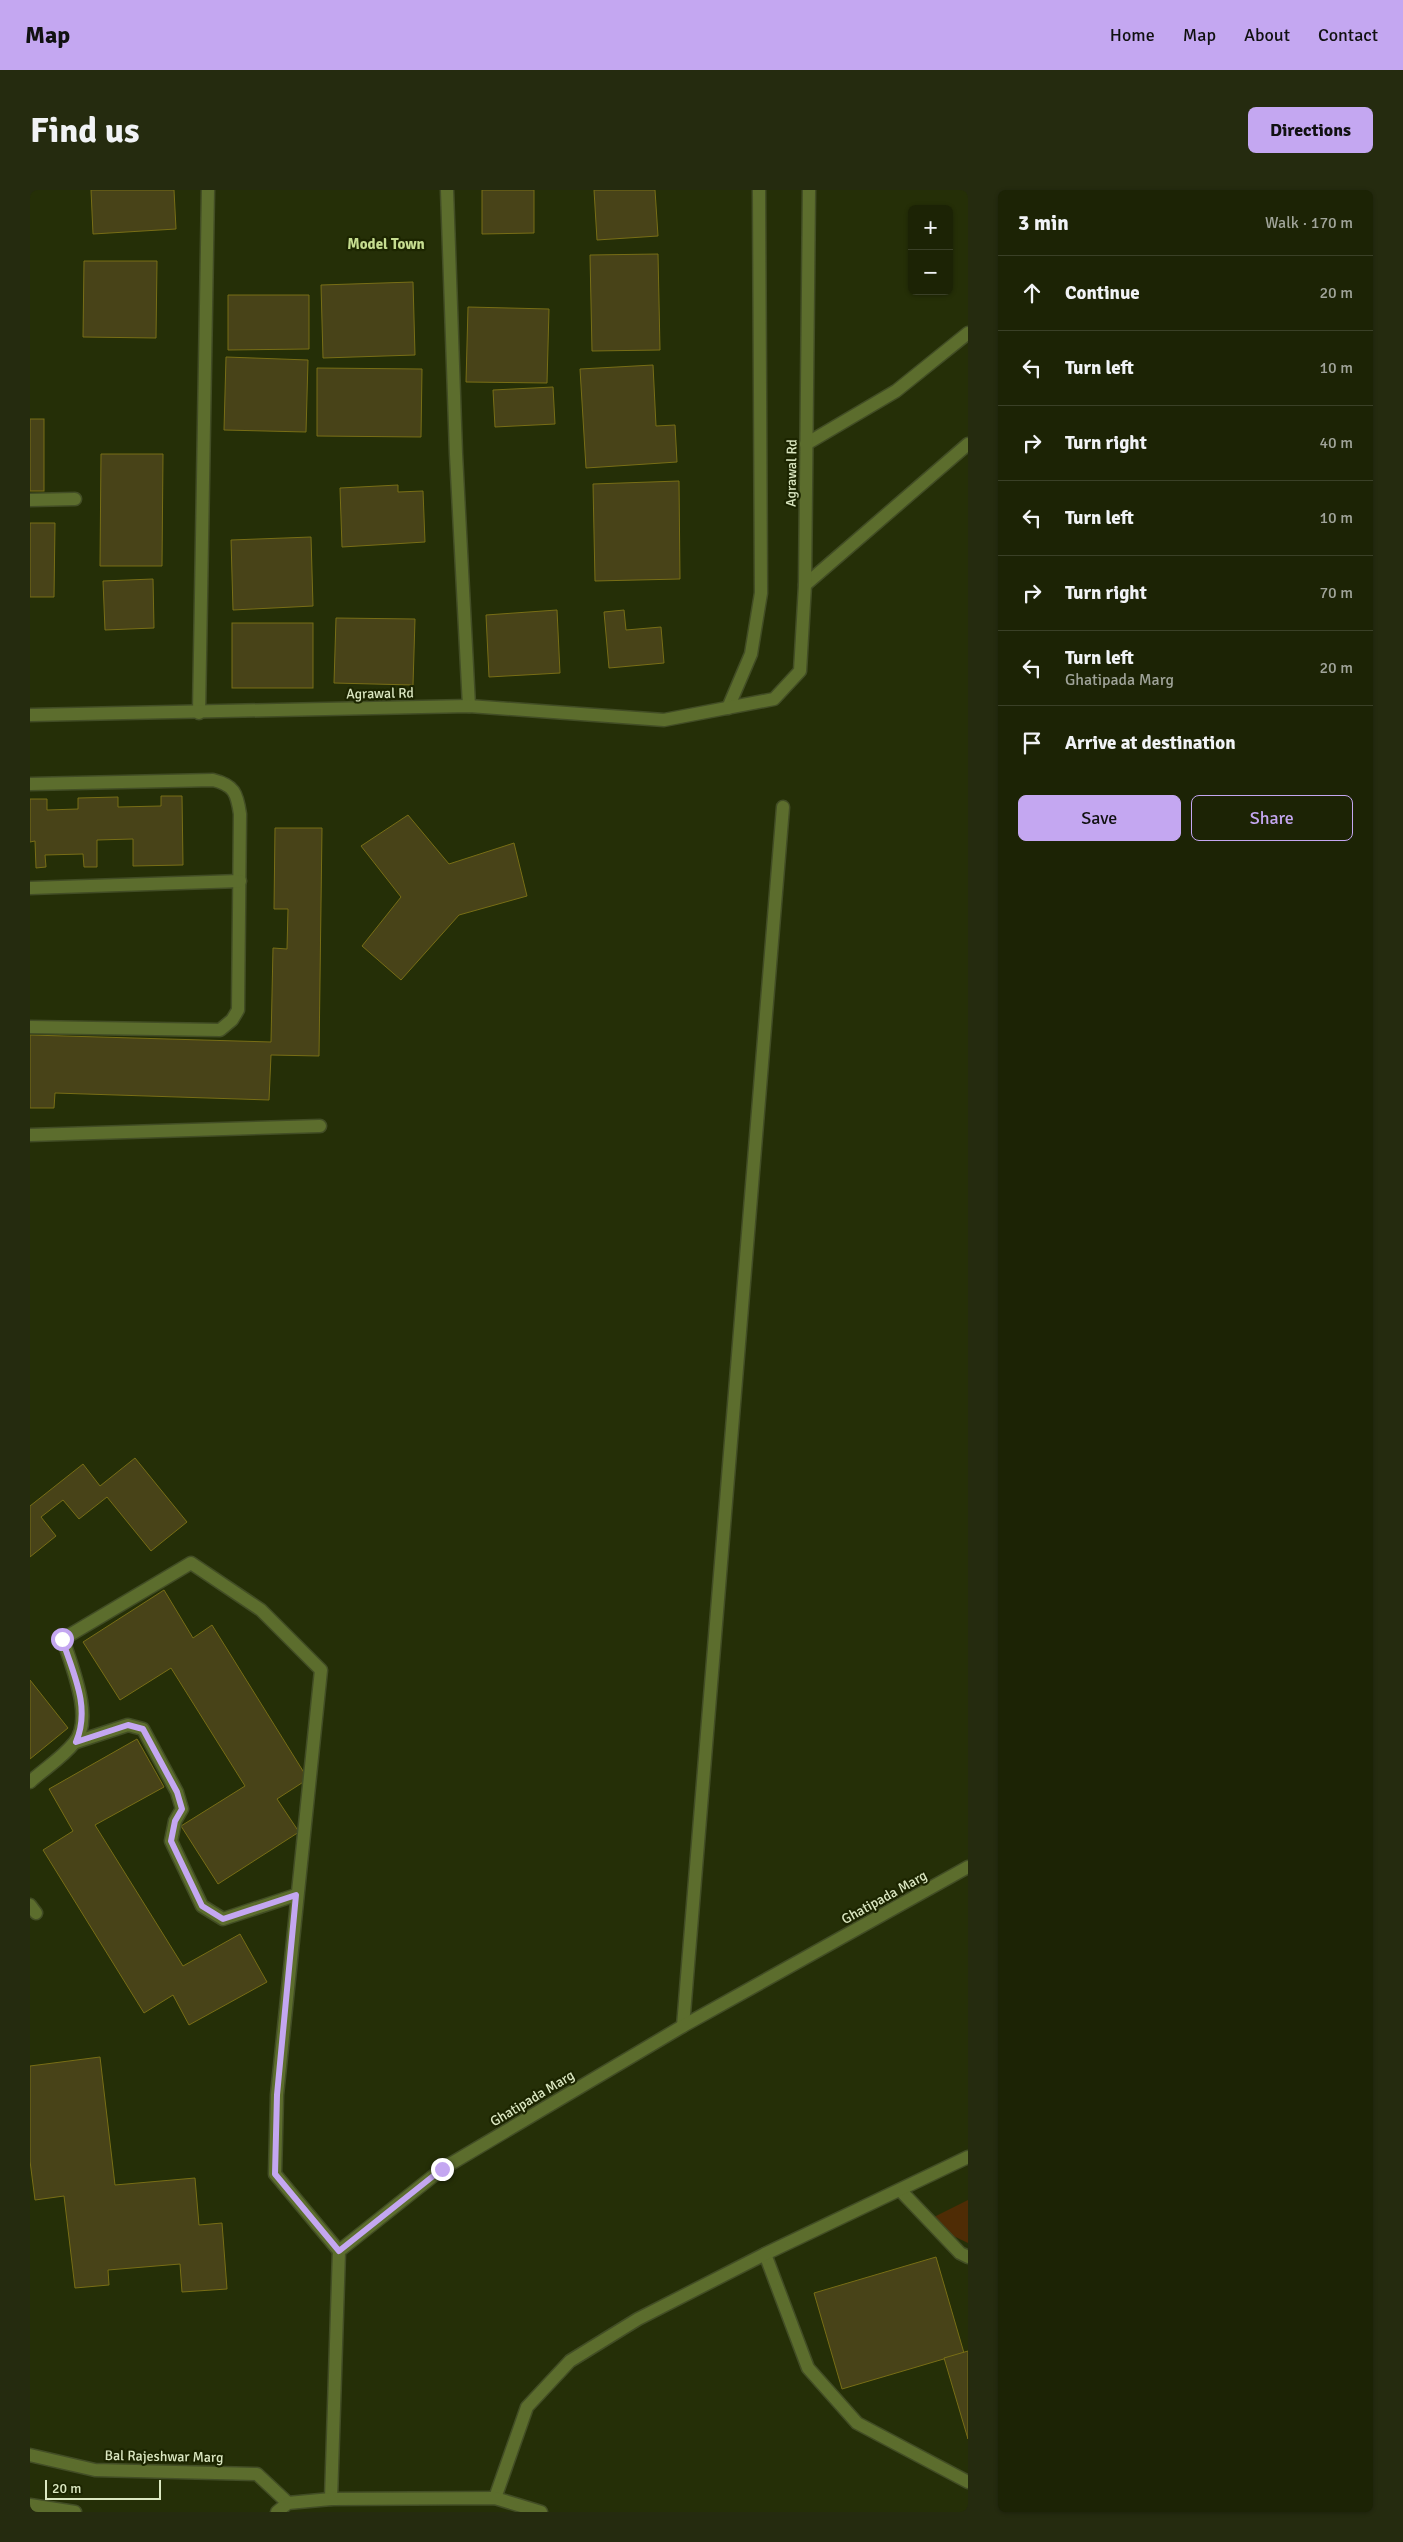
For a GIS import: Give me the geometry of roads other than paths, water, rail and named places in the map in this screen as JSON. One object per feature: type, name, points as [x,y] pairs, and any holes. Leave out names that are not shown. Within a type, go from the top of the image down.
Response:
[{"type":"street","points":[[199,712],[208,190]]},
{"type":"street","points":[[447,190],[456,454],[469,706]]},
{"type":"street","points":[[728,708],[751,654],[761,593],[759,190]]},
{"type":"street","name":"Agrawal Rd","points":[[30,715],[469,706],[664,720],[774,699],[800,671],[805,585],[806,444],[812,191]]},
{"type":"street","points":[[806,444],[896,391],[968,333]]},
{"type":"street","points":[[805,585],[968,444]]},
{"type":"street","points":[[30,500],[76,499]]},
{"type":"street","points":[[30,784],[213,780],[226,783],[238,796],[240,881],[238,1010],[232,1020],[220,1030],[30,1027]]},
{"type":"street","points":[[683,2026],[783,807]]},
{"type":"street","points":[[30,888],[240,881]]},
{"type":"street","points":[[30,1135],[320,1126]]},
{"type":"street","points":[[76,1742],[82,1727],[81,1699],[62,1639],[191,1563],[261,1610],[321,1670],[296,1895],[277,2095],[275,2174],[339,2251],[331,2499]]},
{"type":"street","points":[[30,1782],[76,1742],[128,1725],[143,1729],[177,1792],[182,1809],[175,1821],[171,1841],[202,1906],[223,1919],[296,1895]]},
{"type":"street","name":"Ghatipada Marg","points":[[339,2251],[442,2169],[683,2026],[968,1867]]},
{"type":"street","points":[[495,2498],[527,2407],[570,2361],[638,2319],[765,2254],[968,2158]]},
{"type":"street","points":[[900,2190],[960,2253],[968,2257]]},
{"type":"street","points":[[765,2254],[808,2368],[820,2382],[857,2423],[968,2482]]},
{"type":"street","name":"Bal Rajeshwar Marg","points":[[30,2454],[95,2470],[256,2474],[288,2502]]},
{"type":"street","points":[[277,2512],[288,2502],[331,2499],[495,2498],[541,2512]]},
{"type":"street","points":[[30,2505],[75,2512]]},
{"type":"district","name":"Model Town","points":[[386,244]]}]
